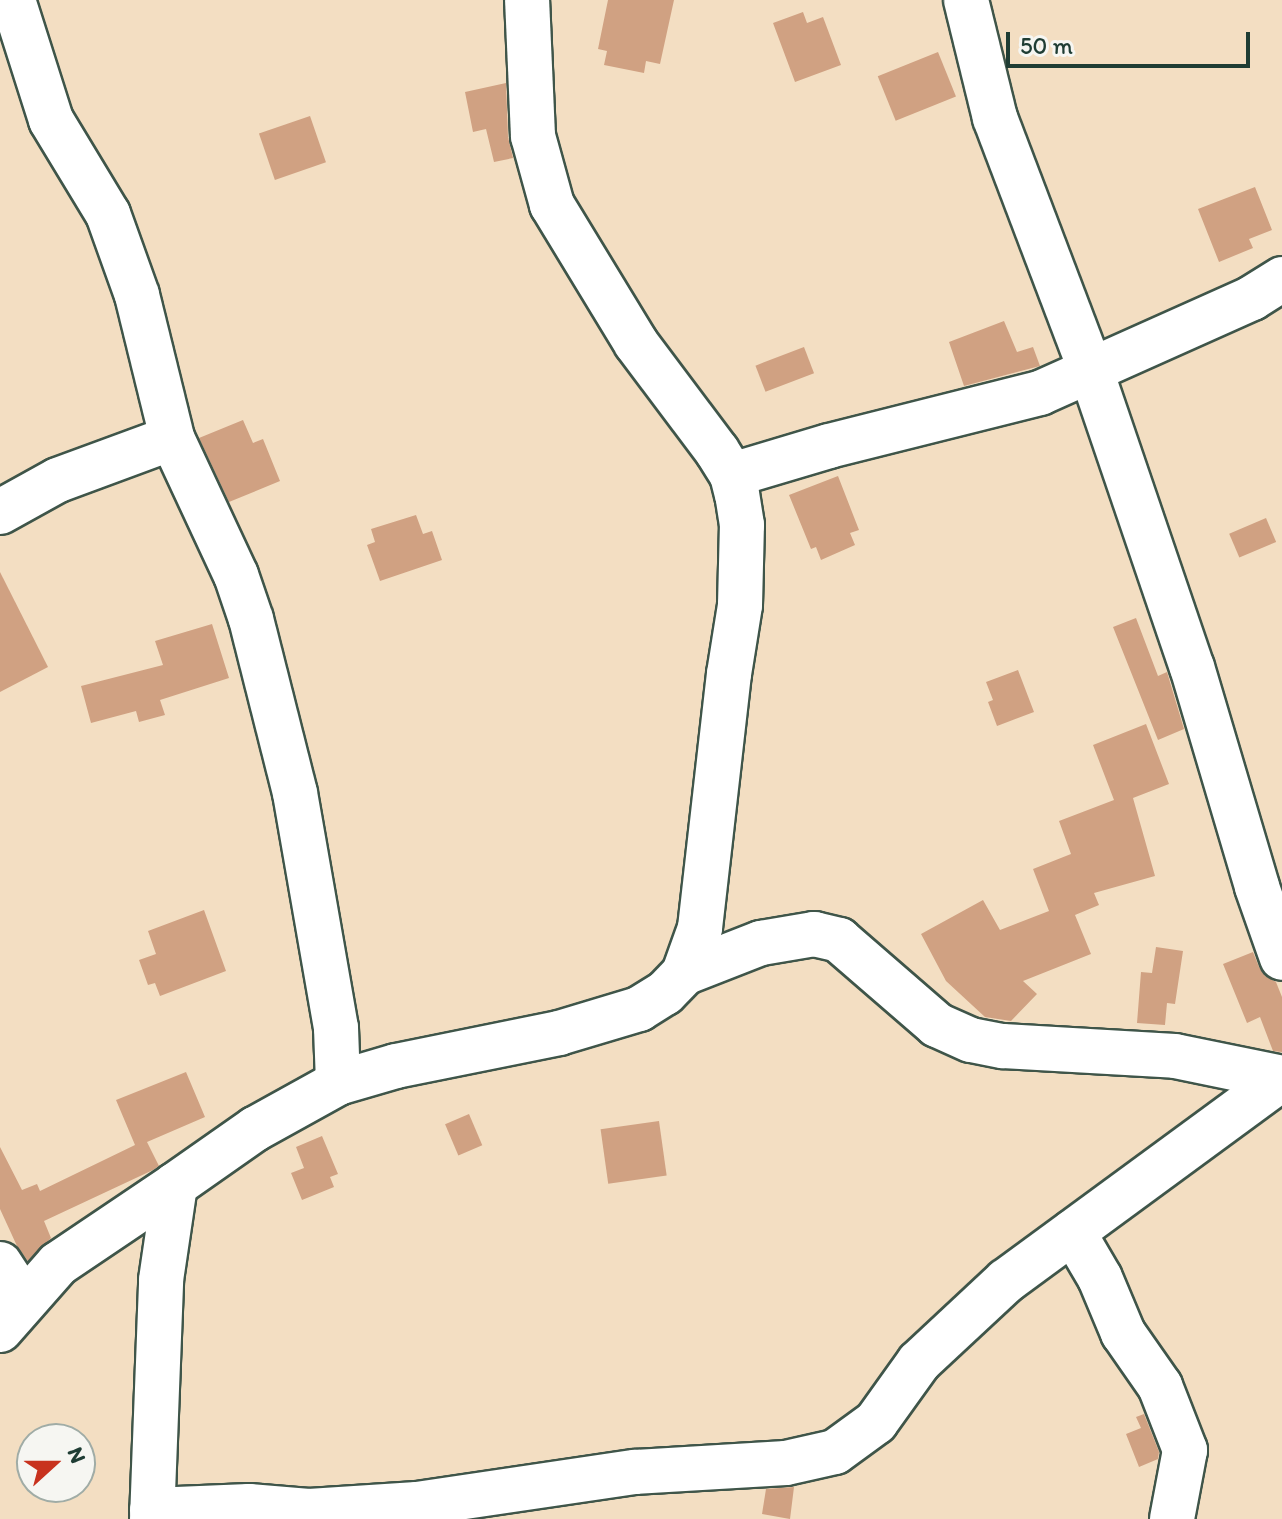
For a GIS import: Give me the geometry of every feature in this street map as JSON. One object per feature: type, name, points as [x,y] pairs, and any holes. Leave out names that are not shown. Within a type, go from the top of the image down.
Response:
[{"type":"street","points":[[13,0],[51,120],[96,189],[113,226],[141,306],[172,438],[236,575],[271,693],[295,793],[334,1015],[338,1083]]},
{"type":"street","points":[[8,1298],[255,1129],[338,1083],[396,1066],[559,1033],[639,1009],[665,993],[684,973],[700,928],[708,879],[729,674],[740,605],[742,525],[732,475],[636,343],[552,205],[533,136],[527,0]]},
{"type":"street","points":[[966,0],[995,118],[1091,371],[1192,667],[1257,887],[1282,958]]},
{"type":"street","points":[[732,475],[829,446],[1040,393],[1252,298],[1282,279]]},
{"type":"street","points":[[0,512],[58,480],[172,438]]},
{"type":"street","points":[[684,973],[761,943],[814,934],[839,940],[937,1025],[971,1040],[1003,1046],[1175,1056],[1282,1078]]},
{"type":"street","points":[[175,1185],[161,1280],[152,1514],[249,1506],[309,1511],[417,1504],[635,1472],[786,1463],[835,1452],[876,1422],[919,1362],[969,1313],[1282,1078]]},
{"type":"street","points":[[1073,1232],[1100,1278],[1123,1333],[1160,1386],[1185,1450],[1179,1467],[1172,1519]]},
{"type":"building","points":[[608,0],[674,0],[660,64],[646,61],[644,73],[604,65],[607,51],[598,49]]},
{"type":"building","points":[[803,12],[807,23],[823,17],[841,65],[795,82],[773,23]]},
{"type":"building","points":[[938,52],[956,97],[896,121],[878,76]]},
{"type":"building","points":[[506,83],[508,137],[513,158],[494,162],[486,129],[473,132],[465,92]]},
{"type":"building","points":[[310,116],[326,162],[275,180],[259,134]]},
{"type":"building","points":[[1255,187],[1272,230],[1249,239],[1253,248],[1219,262],[1198,209]]},
{"type":"building","points":[[1004,321],[1017,352],[1033,347],[1040,366],[964,386],[949,342]]},
{"type":"building","points":[[804,347],[814,373],[765,392],[755,366]]},
{"type":"building","points":[[243,420],[253,443],[263,439],[280,481],[229,502],[199,438]]},
{"type":"building","points":[[838,476],[859,530],[850,533],[855,545],[821,560],[816,547],[811,549],[789,495]]},
{"type":"building","points":[[416,515],[423,534],[432,531],[442,560],[380,581],[367,545],[375,542],[371,529]]},
{"type":"building","points":[[1266,518],[1276,542],[1239,558],[1229,534]]},
{"type":"building","points":[[0,572],[48,667],[0,692]]},
{"type":"building","points":[[1136,618],[1158,676],[1167,672],[1184,729],[1158,740],[1113,627]]},
{"type":"building","points":[[212,624],[229,678],[160,700],[165,715],[139,722],[136,711],[91,723],[81,686],[163,665],[155,641]]},
{"type":"building","points":[[1018,670],[1034,712],[997,726],[988,702],[993,700],[986,682]]},
{"type":"building","points":[[1146,724],[1169,784],[1133,798],[1155,876],[1094,893],[1099,905],[1075,915],[1091,954],[1023,981],[1037,994],[1011,1021],[985,1017],[946,981],[921,934],[983,900],[1000,930],[1049,911],[1033,869],[1071,854],[1059,821],[1114,800],[1093,745]]},
{"type":"building","points":[[204,910],[226,971],[160,996],[155,983],[148,985],[139,960],[156,954],[148,931]]},
{"type":"building","points":[[1156,947],[1183,951],[1175,1004],[1167,1003],[1165,1025],[1137,1023],[1141,972],[1152,973]]},
{"type":"building","points":[[1253,952],[1265,976],[1276,982],[1282,997],[1282,1052],[1273,1051],[1260,1017],[1247,1023],[1223,964]]},
{"type":"building","points":[[186,1072],[205,1117],[147,1142],[159,1166],[153,1170],[44,1221],[51,1238],[28,1261],[17,1246],[0,1209],[0,1147],[22,1190],[37,1184],[40,1191],[135,1145],[116,1100]]},
{"type":"building","points":[[469,1114],[482,1145],[458,1155],[445,1124]]},
{"type":"building","points":[[659,1121],[667,1175],[608,1184],[601,1129]]},
{"type":"building","points":[[322,1136],[338,1174],[330,1177],[334,1187],[302,1200],[291,1173],[304,1168],[296,1147]]},
{"type":"building","points":[[1144,1414],[1159,1452],[1158,1459],[1139,1467],[1126,1434],[1141,1428],[1136,1417]]},
{"type":"building","points":[[794,1487],[790,1519],[762,1514],[766,1489]]}]
